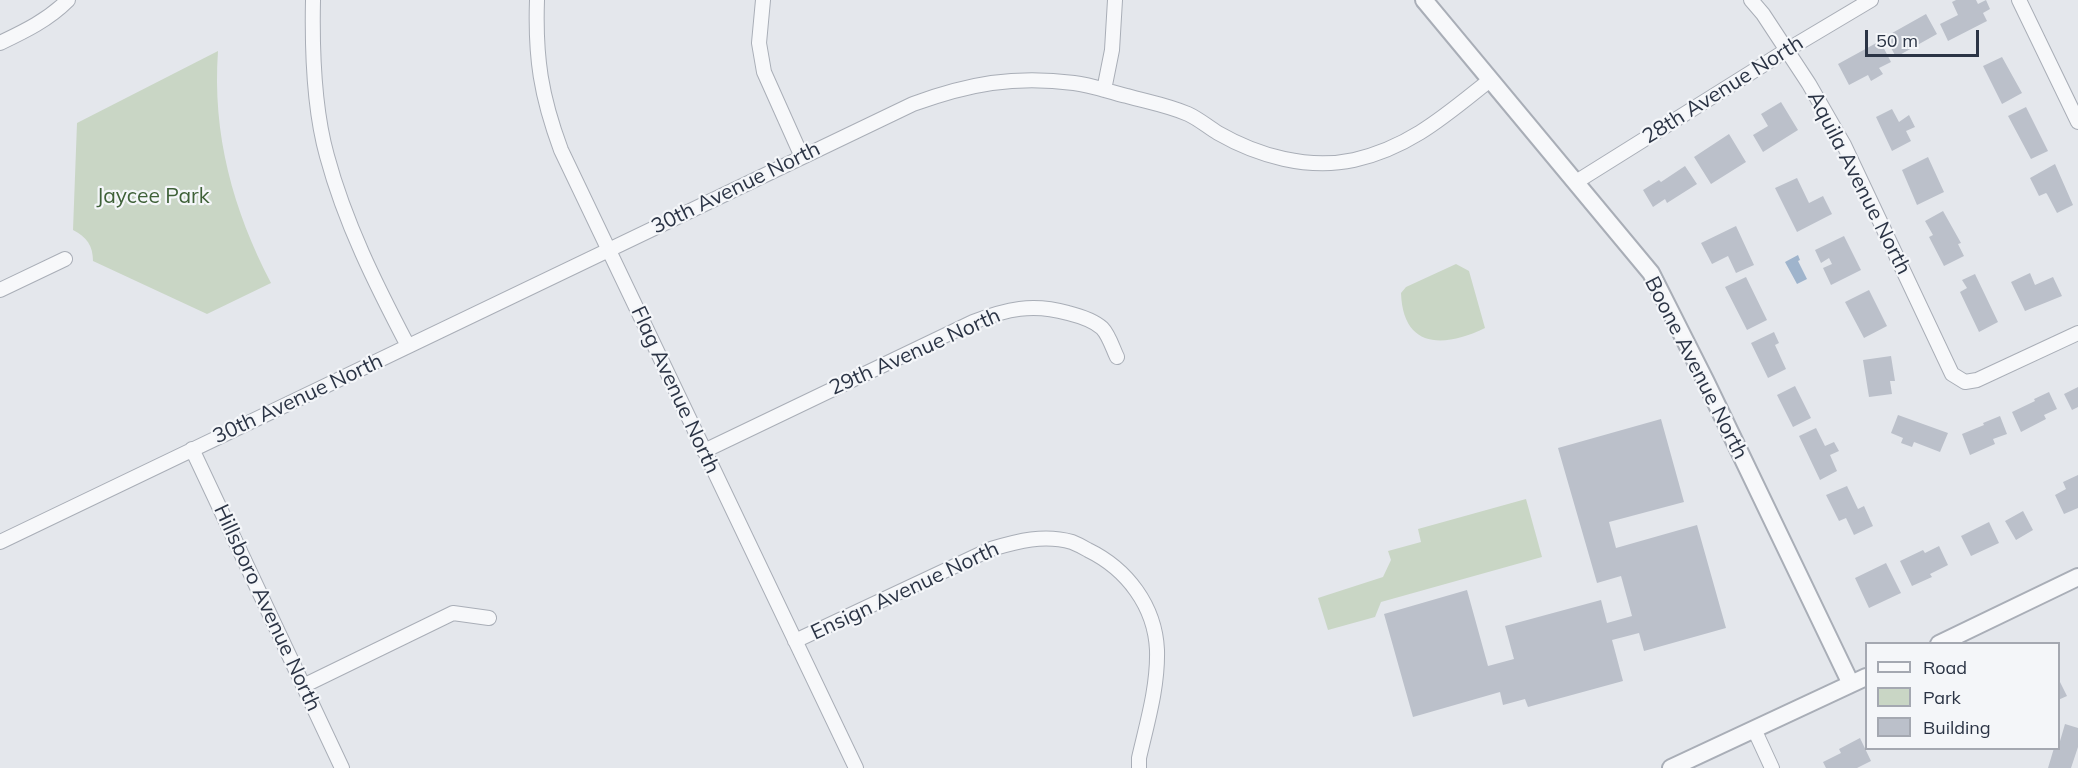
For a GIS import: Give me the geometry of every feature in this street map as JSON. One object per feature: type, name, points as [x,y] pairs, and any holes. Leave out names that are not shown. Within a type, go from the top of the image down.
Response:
[{"type":"street","points":[[0,43],[46,19],[68,0]]},
{"type":"street","points":[[313,0],[317,93],[326,154],[346,214],[369,270],[408,346]]},
{"type":"street","name":"Flag Avenue North","points":[[537,0],[536,29],[539,72],[548,113],[561,150],[856,768]]},
{"type":"street","points":[[763,0],[759,43],[764,72],[802,157]]},
{"type":"street","points":[[1104,90],[1112,50],[1115,0]]},
{"type":"street","name":"Boone Avenue North","points":[[1424,0],[1650,273],[1859,680]]},
{"type":"street","name":"Aquila Avenue North","points":[[1751,0],[1763,14],[1809,84],[1844,145],[1952,374],[1965,382],[1977,381],[2078,333]]},
{"type":"street","name":"28th Avenue North","points":[[1576,182],[1871,0]]},
{"type":"street","points":[[2019,0],[2078,122]]},
{"type":"street","name":"30th Avenue North","points":[[0,542],[913,104],[955,89],[1000,80],[1075,83],[1160,103],[1191,115],[1218,133],[1249,149],[1284,159],[1319,163],[1353,160],[1388,150],[1419,135],[1447,116],[1490,80]]},
{"type":"street","points":[[0,290],[65,259]]},
{"type":"street","name":"29th Avenue North","points":[[704,451],[973,322],[999,312],[1025,307],[1052,308],[1084,317],[1103,329],[1117,357]]},
{"type":"street","name":"Hillsboro Avenue North","points":[[192,449],[342,768]]},
{"type":"street","name":"Ensign Avenue North","points":[[795,641],[991,549],[1021,540],[1047,538],[1073,542],[1117,568],[1133,585],[1154,623],[1157,649],[1156,678],[1139,758],[1139,768]]},
{"type":"street","points":[[1944,642],[2078,577]]},
{"type":"street","points":[[303,686],[453,613],[489,618]]},
{"type":"street","points":[[1671,768],[1859,680]]},
{"type":"street","points":[[1754,729],[1772,768]]},
{"type":"green space","name":"Jaycee Park","points":[[218,51],[218,112],[228,171],[246,228],[271,283],[207,314],[93,261],[88,242],[73,230],[77,123]]},
{"type":"green space","points":[[1456,264],[1469,271],[1485,328],[1455,339],[1428,339],[1418,334],[1409,325],[1401,293],[1406,287]]},
{"type":"green space","points":[[1526,499],[1542,557],[1381,602],[1375,617],[1328,630],[1318,598],[1383,577],[1391,560],[1388,551],[1421,542],[1418,529]]},
{"type":"water","points":[[1798,255],[1800,260],[1798,261],[1807,279],[1797,284],[1785,262]]},
{"type":"building","points":[[1976,0],[1978,4],[1986,0],[1990,9],[1983,13],[1987,21],[1948,41],[1940,24],[1958,15],[1952,2]]},
{"type":"building","points":[[1926,14],[1937,34],[1896,57],[1885,37]]},
{"type":"building","points":[[1880,41],[1891,62],[1879,68],[1883,74],[1871,81],[1868,75],[1849,85],[1838,64]]},
{"type":"building","points":[[2002,57],[2022,93],[2002,104],[1983,66]]},
{"type":"building","points":[[1781,102],[1798,130],[1763,152],[1753,135],[1768,126],[1761,114]]},
{"type":"building","points":[[2026,107],[2048,151],[2031,159],[2008,116]]},
{"type":"building","points":[[1892,109],[1899,122],[1909,115],[1915,127],[1906,131],[1911,141],[1892,151],[1876,117]]},
{"type":"building","points":[[1729,134],[1746,162],[1711,184],[1694,157]]},
{"type":"building","points":[[1928,157],[1944,192],[1917,205],[1902,170]]},
{"type":"building","points":[[2055,164],[2073,205],[2057,213],[2046,193],[2039,196],[2030,178]]},
{"type":"building","points":[[1685,166],[1697,184],[1667,203],[1665,199],[1653,207],[1643,190],[1659,180],[1661,182]]},
{"type":"building","points":[[1797,178],[1809,203],[1823,196],[1832,214],[1797,232],[1775,188]]},
{"type":"building","points":[[1943,211],[1961,243],[1958,244],[1964,256],[1944,266],[1929,237],[1933,235],[1925,221]]},
{"type":"building","points":[[1736,226],[1754,265],[1736,273],[1728,256],[1712,264],[1701,243]]},
{"type":"building","points":[[1844,236],[1861,270],[1831,285],[1823,268],[1832,264],[1829,258],[1821,263],[1815,250]]},
{"type":"building","points":[[2030,273],[2035,285],[2053,277],[2062,296],[2025,311],[2011,282]]},
{"type":"building","points":[[1975,274],[1998,322],[1979,332],[1960,292],[1967,288],[1962,280]]},
{"type":"building","points":[[1746,277],[1767,320],[1747,330],[1725,287]]},
{"type":"building","points":[[1869,290],[1887,326],[1864,338],[1845,302]]},
{"type":"building","points":[[1774,332],[1779,343],[1775,345],[1786,369],[1768,378],[1751,343]]},
{"type":"building","points":[[1891,356],[1895,381],[1890,381],[1892,394],[1869,397],[1863,360]]},
{"type":"building","points":[[1795,386],[1811,418],[1793,427],[1777,395]]},
{"type":"building","points":[[2078,387],[2078,407],[2072,410],[2064,394]]},
{"type":"building","points":[[2049,392],[2057,409],[2044,415],[2046,419],[2021,432],[2012,412]]},
{"type":"building","points":[[1898,415],[1948,433],[1940,452],[1914,442],[1912,447],[1901,443],[1903,438],[1891,433]]},
{"type":"building","points":[[2000,416],[2007,434],[1993,439],[1995,444],[1970,455],[1962,434]]},
{"type":"building","points":[[1661,419],[1684,502],[1609,522],[1616,548],[1697,525],[1726,628],[1644,651],[1639,633],[1612,640],[1623,681],[1528,707],[1525,699],[1503,705],[1500,692],[1413,717],[1384,614],[1467,590],[1488,666],[1514,659],[1505,626],[1601,600],[1607,623],[1632,616],[1621,576],[1597,583],[1558,448]]},
{"type":"building","points":[[1816,428],[1825,446],[1834,442],[1839,451],[1830,455],[1837,471],[1820,480],[1799,436]]},
{"type":"building","points":[[2078,475],[2078,508],[2064,514],[2055,495],[2066,489],[2063,482]]},
{"type":"building","points":[[1847,486],[1858,509],[1864,506],[1873,526],[1854,535],[1846,518],[1839,521],[1826,495]]},
{"type":"building","points":[[2023,511],[2033,530],[2016,540],[2005,521]]},
{"type":"building","points":[[1989,522],[1999,543],[1971,556],[1961,536]]},
{"type":"building","points":[[1939,546],[1948,565],[1930,574],[1932,577],[1912,586],[1900,561],[1923,550],[1925,553]]},
{"type":"building","points":[[1886,563],[1901,593],[1869,608],[1855,578]]},
{"type":"building","points":[[2060,682],[2067,696],[2060,699]]},
{"type":"building","points":[[2065,724],[2078,728],[2078,747],[2071,768],[2048,768],[2053,750],[2060,750]]},
{"type":"building","points":[[1860,738],[1871,761],[1857,768],[1826,768],[1823,762],[1841,753],[1839,749]]}]
